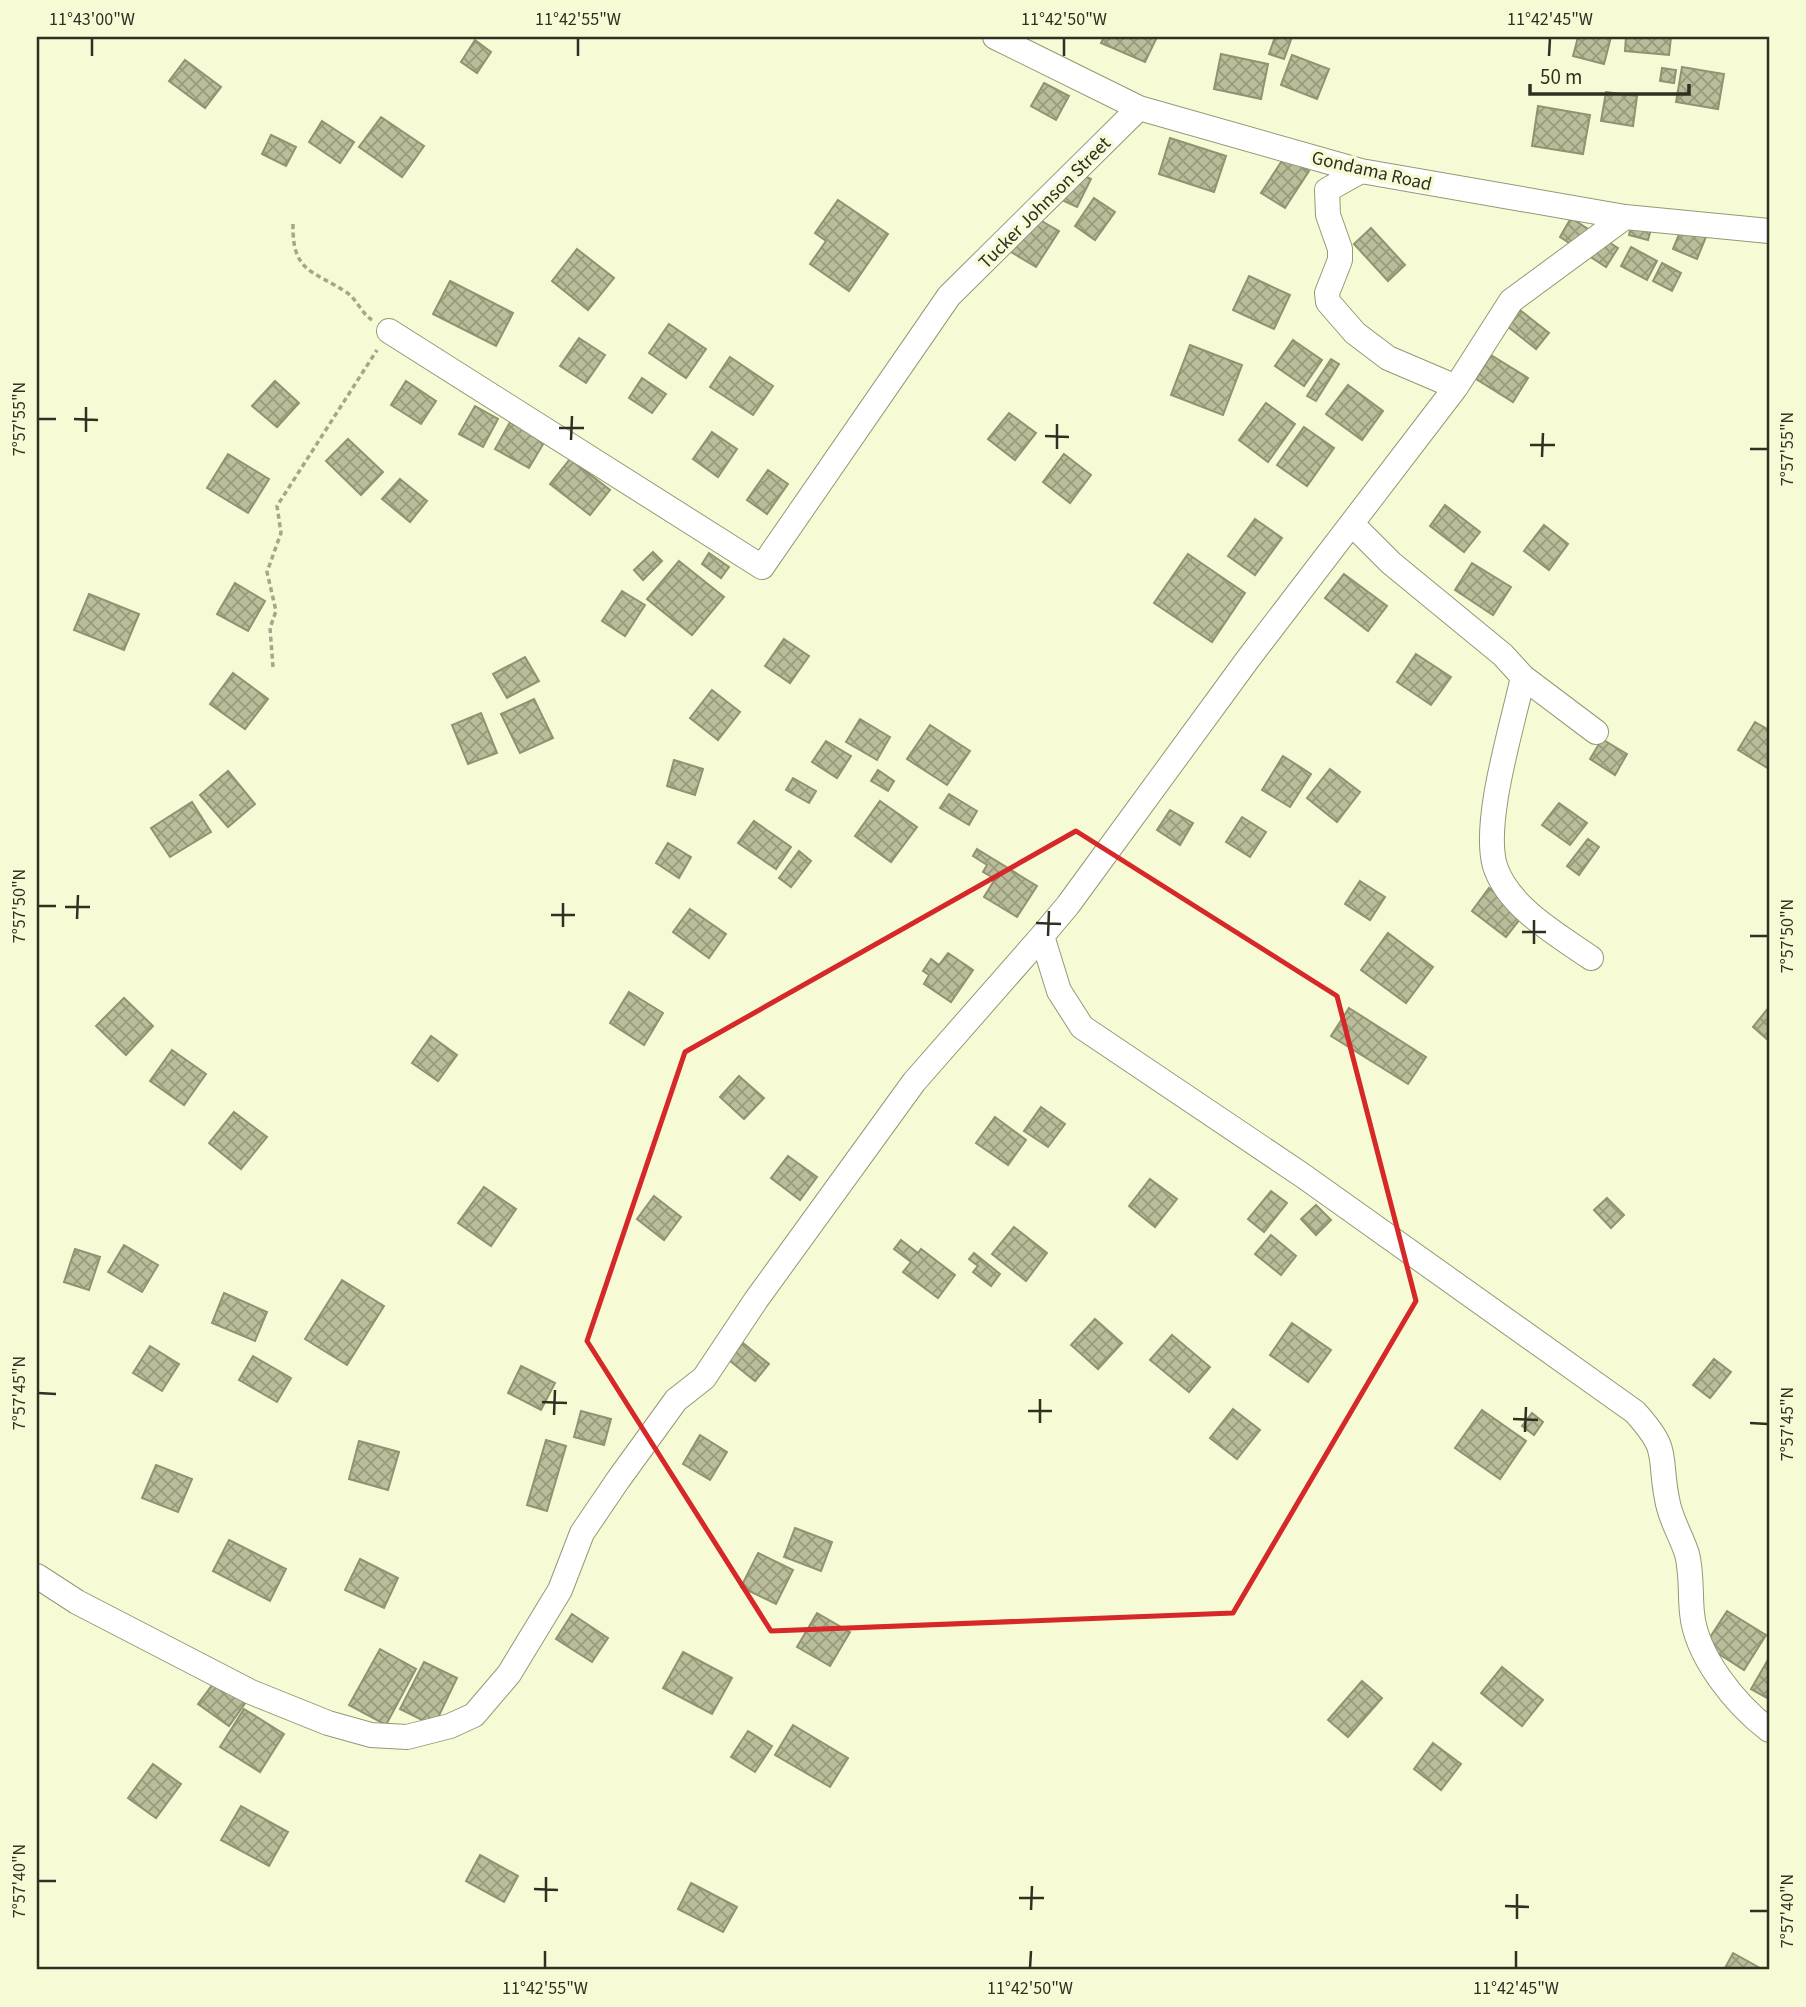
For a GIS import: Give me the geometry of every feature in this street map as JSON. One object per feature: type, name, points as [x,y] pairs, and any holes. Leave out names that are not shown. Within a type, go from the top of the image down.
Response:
[{"type":"street","name":"Gondama Road","points":[[995,37],[1139,108],[1361,171],[1625,217],[1769,231]]},
{"type":"street","name":"Tucker Johnson Street","points":[[389,331],[762,567],[949,296],[1139,108]]},
{"type":"street","points":[[1361,171],[1327,190],[1328,215],[1340,249],[1340,260],[1327,293],[1328,302],[1355,332],[1388,358],[1456,387]]},
{"type":"street","points":[[37,1576],[77,1602],[251,1692],[328,1723],[371,1735],[407,1737],[450,1727],[474,1715],[509,1674],[560,1590],[582,1533],[625,1470],[677,1400],[704,1378],[756,1300],[914,1082],[1068,905],[1248,659],[1456,387],[1511,301],[1625,217]]},
{"type":"street","points":[[1353,525],[1391,563],[1503,655],[1523,677],[1596,732]]},
{"type":"street","points":[[1523,677],[1493,821],[1496,867],[1513,897],[1551,930],[1591,958]]},
{"type":"street","points":[[1042,936],[1059,991],[1082,1027],[1313,1183],[1635,1412],[1656,1436],[1664,1459],[1670,1515],[1687,1556],[1692,1616],[1698,1641],[1710,1668],[1769,1730]]},
{"type":"path","points":[[273,667],[270,628],[276,611],[267,572],[281,533],[276,506],[389,331],[367,317],[348,293],[312,274],[293,249],[293,224]]},
{"type":"highlighted area","points":[[1076,831],[1337,996],[1416,1301],[1233,1613],[771,1631],[587,1341],[685,1052]]},
{"type":"building","points":[[1104,37],[1157,37],[1145,62],[1101,43]]},
{"type":"building","points":[[1275,37],[1292,37],[1284,59],[1269,54]]},
{"type":"building","points":[[1578,37],[1611,37],[1604,64],[1573,56]]},
{"type":"building","points":[[1626,37],[1671,37],[1669,55],[1625,51]]},
{"type":"building","points":[[475,40],[491,52],[477,73],[461,62]]},
{"type":"building","points":[[1221,54],[1268,64],[1261,99],[1214,89]]},
{"type":"building","points":[[1292,55],[1329,69],[1317,99],[1281,85]]},
{"type":"building","points":[[185,60],[221,87],[205,108],[169,81]]},
{"type":"building","points":[[1682,67],[1724,74],[1718,109],[1676,102]]},
{"type":"building","points":[[1662,68],[1676,70],[1674,83],[1660,81]]},
{"type":"building","points":[[1044,83],[1069,96],[1056,120],[1031,106]]},
{"type":"building","points":[[1606,92],[1637,96],[1633,126],[1601,121]]},
{"type":"building","points":[[1538,106],[1590,115],[1583,154],[1532,146]]},
{"type":"building","points":[[381,117],[424,146],[402,177],[359,147]]},
{"type":"building","points":[[322,121],[354,142],[340,163],[309,142]]},
{"type":"building","points":[[271,135],[296,147],[286,166],[262,154]]},
{"type":"building","points":[[1170,138],[1226,156],[1214,192],[1159,174]]},
{"type":"building","points":[[1285,156],[1309,171],[1285,208],[1261,193]]},
{"type":"building","points":[[1066,167],[1091,179],[1077,207],[1053,196]]},
{"type":"building","points":[[1094,198],[1115,212],[1095,240],[1075,226]]},
{"type":"building","points":[[838,200],[888,234],[849,291],[810,264],[826,241],[815,233]]},
{"type":"building","points":[[1635,210],[1655,215],[1648,240],[1629,235]]},
{"type":"building","points":[[1033,216],[1059,231],[1036,267],[1011,252]]},
{"type":"building","points":[[1686,217],[1710,227],[1697,259],[1673,249]]},
{"type":"building","points":[[1571,218],[1618,248],[1606,267],[1560,237]]},
{"type":"building","points":[[1371,228],[1405,265],[1388,281],[1354,244]]},
{"type":"building","points":[[1631,247],[1657,261],[1647,280],[1621,266]]},
{"type":"building","points":[[577,249],[614,278],[588,310],[552,281]]},
{"type":"building","points":[[1662,263],[1681,273],[1672,291],[1653,281]]},
{"type":"building","points":[[1249,276],[1290,295],[1274,329],[1233,310]]},
{"type":"building","points":[[450,281],[513,313],[496,346],[433,314]]},
{"type":"building","points":[[1520,310],[1549,333],[1536,349],[1507,326]]},
{"type":"building","points":[[669,324],[706,349],[686,378],[649,353]]},
{"type":"building","points":[[579,338],[605,355],[586,383],[560,366]]},
{"type":"building","points":[[1293,340],[1322,360],[1304,386],[1275,366]]},
{"type":"building","points":[[1190,345],[1242,365],[1223,415],[1171,395]]},
{"type":"building","points":[[1491,355],[1528,378],[1513,402],[1476,379]]},
{"type":"building","points":[[730,357],[773,386],[753,415],[710,387]]},
{"type":"building","points":[[1331,359],[1339,364],[1316,401],[1307,396]]},
{"type":"building","points":[[642,378],[666,394],[652,413],[629,398]]},
{"type":"building","points":[[275,381],[299,403],[277,427],[252,406]]},
{"type":"building","points":[[406,381],[436,401],[421,424],[391,405]]},
{"type":"building","points":[[1348,385],[1383,411],[1362,440],[1326,414]]},
{"type":"building","points":[[1266,403],[1295,424],[1268,462],[1239,440]]},
{"type":"building","points":[[475,406],[498,419],[483,447],[459,434]]},
{"type":"building","points":[[1009,413],[1036,433],[1015,460],[988,439]]},
{"type":"building","points":[[510,422],[545,441],[529,468],[495,449]]},
{"type":"building","points":[[1304,427],[1334,448],[1307,486],[1277,465]]},
{"type":"building","points":[[712,432],[737,449],[718,477],[693,459]]},
{"type":"building","points":[[348,439],[383,472],[361,495],[326,461]]},
{"type":"building","points":[[228,454],[269,479],[248,513],[207,488]]},
{"type":"building","points":[[1064,454],[1091,475],[1070,503],[1043,482]]},
{"type":"building","points":[[570,459],[610,490],[590,515],[550,484]]},
{"type":"building","points":[[768,470],[788,484],[767,514],[747,500]]},
{"type":"building","points":[[400,479],[427,501],[410,522],[382,499]]},
{"type":"building","points":[[1445,505],[1480,532],[1464,552],[1430,526]]},
{"type":"building","points":[[1255,519],[1282,538],[1255,575],[1228,556]]},
{"type":"building","points":[[1544,525],[1568,544],[1549,570],[1524,551]]},
{"type":"building","points":[[653,552],[662,561],[643,580],[634,570]]},
{"type":"building","points":[[709,553],[729,567],[721,578],[702,564]]},
{"type":"building","points":[[1188,554],[1245,593],[1212,642],[1154,603]]},
{"type":"building","points":[[679,561],[724,597],[692,635],[647,599]]},
{"type":"building","points":[[1472,563],[1511,587],[1493,615],[1455,590]]},
{"type":"building","points":[[1344,574],[1387,606],[1368,631],[1325,598]]},
{"type":"building","points":[[235,583],[265,601],[248,631],[217,614]]},
{"type":"building","points":[[622,591],[645,605],[625,636],[602,621]]},
{"type":"building","points":[[89,594],[139,614],[124,650],[74,630]]},
{"type":"building","points":[[784,639],[809,656],[790,683],[765,666]]},
{"type":"building","points":[[1416,654],[1451,677],[1431,705],[1397,682]]},
{"type":"building","points":[[525,657],[539,681],[507,698],[493,674]]},
{"type":"building","points":[[233,673],[268,699],[245,729],[210,704]]},
{"type":"building","points":[[712,690],[740,712],[718,740],[690,718]]},
{"type":"building","points":[[534,699],[553,738],[520,753],[501,714]]},
{"type":"building","points":[[481,713],[497,753],[468,764],[452,725]]},
{"type":"building","points":[[860,719],[890,737],[877,760],[846,742]]},
{"type":"building","points":[[1755,722],[1769,730],[1769,769],[1738,750]]},
{"type":"building","points":[[930,725],[970,751],[947,785],[907,759]]},
{"type":"building","points":[[1602,739],[1627,754],[1615,775],[1590,759]]},
{"type":"building","points":[[826,741],[851,756],[837,778],[812,762]]},
{"type":"building","points":[[1283,756],[1311,774],[1290,807],[1262,790]]},
{"type":"building","points":[[674,760],[703,769],[695,795],[667,786]]},
{"type":"building","points":[[1330,769],[1360,792],[1337,822],[1307,798]]},
{"type":"building","points":[[878,770],[894,781],[888,791],[871,781]]},
{"type":"building","points":[[228,771],[255,804],[228,827],[200,795]]},
{"type":"building","points":[[793,778],[816,791],[809,803],[786,790]]},
{"type":"building","points":[[949,794],[977,811],[969,825],[940,808]]},
{"type":"building","points":[[880,801],[917,827],[891,862],[855,836]]},
{"type":"building","points":[[192,802],[211,832],[170,857],[151,828]]},
{"type":"building","points":[[1559,803],[1587,823],[1570,845],[1542,825]]},
{"type":"building","points":[[1170,810],[1193,823],[1180,845],[1157,830]]},
{"type":"building","points":[[1242,817],[1266,832],[1250,857],[1226,842]]},
{"type":"building","points":[[754,821],[791,847],[776,869],[738,843]]},
{"type":"building","points":[[1588,839],[1599,847],[1579,875],[1567,866]]},
{"type":"building","points":[[668,843],[691,857],[679,878],[656,863]]},
{"type":"building","points":[[977,849],[1037,886],[1017,917],[984,897],[995,879],[983,872],[987,865],[973,856]]},
{"type":"building","points":[[799,851],[811,861],[791,887],[779,878]]},
{"type":"building","points":[[1360,881],[1385,897],[1370,920],[1345,904]]},
{"type":"building","points":[[1489,888],[1524,914],[1506,937],[1472,911]]},
{"type":"building","points":[[690,909],[726,934],[709,958],[673,932]]},
{"type":"building","points":[[1388,933],[1433,967],[1406,1003],[1361,970]]},
{"type":"building","points":[[948,953],[973,970],[951,1002],[924,984],[929,975],[923,971],[931,959],[939,965]]},
{"type":"building","points":[[629,992],[663,1013],[644,1045],[610,1023]]},
{"type":"building","points":[[124,998],[153,1026],[126,1055],[96,1026]]},
{"type":"building","points":[[1769,1007],[1769,1041],[1753,1027]]},
{"type":"building","points":[[1349,1008],[1426,1057],[1408,1084],[1331,1036]]},
{"type":"building","points":[[431,1036],[457,1055],[438,1081],[412,1063]]},
{"type":"building","points":[[172,1050],[206,1074],[184,1105],[150,1081]]},
{"type":"building","points":[[739,1076],[764,1098],[744,1119],[720,1097]]},
{"type":"building","points":[[1041,1107],[1065,1124],[1048,1147],[1024,1131]]},
{"type":"building","points":[[234,1112],[267,1137],[241,1169],[209,1143]]},
{"type":"building","points":[[995,1117],[1026,1140],[1008,1165],[976,1143]]},
{"type":"building","points":[[788,1156],[817,1177],[800,1200],[771,1178]]},
{"type":"building","points":[[1150,1179],[1177,1199],[1155,1227],[1129,1206]]},
{"type":"building","points":[[484,1187],[516,1209],[491,1246],[458,1223]]},
{"type":"building","points":[[1271,1191],[1287,1203],[1264,1232],[1248,1219]]},
{"type":"building","points":[[654,1196],[681,1217],[664,1240],[637,1219]]},
{"type":"building","points":[[1607,1198],[1624,1215],[1611,1228],[1594,1210]]},
{"type":"building","points":[[1316,1205],[1331,1220],[1316,1235],[1301,1219]]},
{"type":"building","points":[[1014,1227],[1047,1253],[1026,1281],[992,1254]]},
{"type":"building","points":[[1271,1235],[1296,1256],[1281,1275],[1255,1254]]},
{"type":"building","points":[[901,1240],[918,1253],[921,1249],[955,1275],[938,1298],[903,1272],[911,1262],[894,1249]]},
{"type":"building","points":[[124,1245],[158,1265],[142,1292],[108,1272]]},
{"type":"building","points":[[75,1249],[100,1257],[89,1290],[64,1282]]},
{"type":"building","points":[[974,1253],[1000,1274],[991,1286],[973,1272],[978,1266],[969,1259]]},
{"type":"building","points":[[342,1280],[384,1306],[347,1365],[305,1339]]},
{"type":"building","points":[[224,1293],[267,1312],[255,1341],[212,1323]]},
{"type":"building","points":[[1095,1319],[1122,1343],[1098,1369],[1071,1345]]},
{"type":"building","points":[[1292,1323],[1331,1350],[1308,1382],[1270,1355]]},
{"type":"building","points":[[1172,1335],[1210,1367],[1189,1392],[1150,1360]]},
{"type":"building","points":[[743,1343],[769,1364],[755,1381],[729,1360]]},
{"type":"building","points":[[150,1346],[179,1364],[162,1391],[133,1373]]},
{"type":"building","points":[[253,1356],[291,1378],[277,1402],[239,1380]]},
{"type":"building","points":[[1714,1359],[1731,1372],[1710,1398],[1693,1385]]},
{"type":"building","points":[[521,1366],[555,1383],[541,1410],[508,1393]]},
{"type":"building","points":[[1233,1409],[1260,1430],[1237,1459],[1210,1438]]},
{"type":"building","points":[[1482,1410],[1526,1441],[1500,1479],[1455,1448]]},
{"type":"building","points":[[581,1411],[611,1419],[604,1445],[574,1437]]},
{"type":"building","points":[[1532,1413],[1543,1422],[1534,1435],[1522,1426]]},
{"type":"building","points":[[700,1435],[727,1452],[710,1480],[683,1464]]},
{"type":"building","points":[[546,1440],[566,1446],[547,1511],[527,1505]]},
{"type":"building","points":[[359,1441],[399,1452],[388,1490],[349,1479]]},
{"type":"building","points":[[156,1465],[192,1479],[178,1512],[142,1498]]},
{"type":"building","points":[[795,1528],[832,1542],[821,1571],[784,1557]]},
{"type":"building","points":[[229,1540],[286,1569],[270,1601],[213,1571]]},
{"type":"building","points":[[758,1553],[793,1570],[776,1604],[741,1587]]},
{"type":"building","points":[[360,1559],[398,1578],[384,1608],[345,1590]]},
{"type":"building","points":[[1727,1611],[1766,1635],[1744,1670],[1705,1645]]},
{"type":"building","points":[[817,1613],[850,1632],[830,1666],[797,1647]]},
{"type":"building","points":[[572,1614],[608,1638],[592,1662],[556,1639]]},
{"type":"building","points":[[380,1649],[416,1669],[386,1725],[349,1705]]},
{"type":"building","points":[[683,1652],[732,1678],[712,1714],[663,1688]]},
{"type":"building","points":[[1769,1658],[1769,1699],[1751,1689]]},
{"type":"building","points":[[424,1662],[457,1678],[434,1726],[400,1709]]},
{"type":"building","points":[[1502,1667],[1543,1700],[1522,1726],[1481,1693]]},
{"type":"building","points":[[216,1680],[246,1702],[229,1726],[198,1704]]},
{"type":"building","points":[[1362,1681],[1382,1698],[1348,1737],[1328,1720]]},
{"type":"building","points":[[244,1709],[284,1734],[260,1772],[220,1747]]},
{"type":"building","points":[[793,1725],[848,1758],[830,1787],[775,1755]]},
{"type":"building","points":[[748,1731],[772,1746],[755,1772],[731,1757]]},
{"type":"building","points":[[1433,1743],[1461,1764],[1441,1790],[1414,1769]]},
{"type":"building","points":[[153,1764],[181,1784],[156,1818],[128,1798]]},
{"type":"building","points":[[241,1806],[288,1832],[269,1866],[221,1840]]},
{"type":"building","points":[[480,1855],[518,1876],[504,1902],[466,1881]]},
{"type":"building","points":[[691,1883],[737,1907],[723,1932],[678,1909]]},
{"type":"building","points":[[1733,1953],[1760,1968],[1724,1970]]}]
